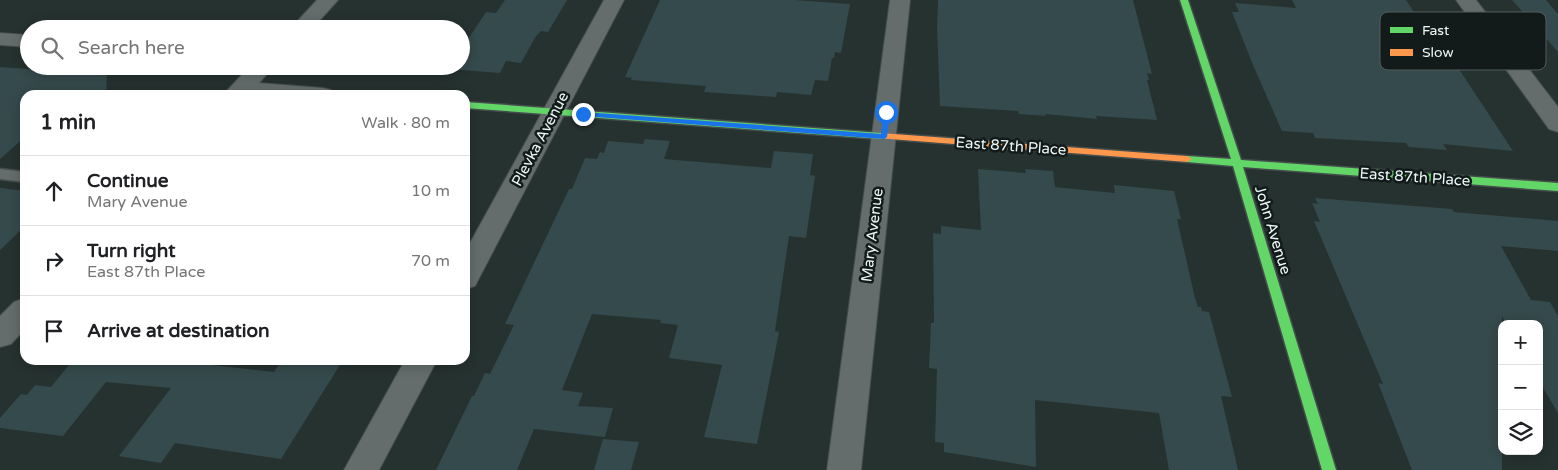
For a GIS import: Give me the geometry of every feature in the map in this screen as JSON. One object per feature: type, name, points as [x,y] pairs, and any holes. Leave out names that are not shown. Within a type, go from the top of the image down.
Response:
[{"type":"street","points":[[309,20],[328,0]]},
{"type":"street","name":"Plevka Avenue","points":[[470,269],[614,0]]},
{"type":"street","name":"Mary Avenue","points":[[844,470],[900,0]]},
{"type":"street","name":"John Avenue","points":[[1184,0],[1237,163],[1328,470]]},
{"type":"street","points":[[1466,0],[1475,12]]},
{"type":"street","points":[[0,39],[20,40]]},
{"type":"street","points":[[1518,70],[1558,124]]},
{"type":"street","points":[[240,90],[254,75]]},
{"type":"street","name":"East 87th Place","points":[[470,105],[1558,187]]},
{"type":"street","points":[[0,335],[20,315]]},
{"type":"street","points":[[361,470],[418,365]]},
{"type":"lane","points":[[0,174],[20,176]]},
{"type":"building","points":[[505,0],[567,0],[548,32],[541,31],[536,36],[521,63],[506,61],[500,73],[470,71],[470,36],[486,12],[496,13]]},
{"type":"building","points":[[660,0],[795,0],[850,4],[841,53],[835,52],[834,58],[832,58],[828,81],[815,80],[811,95],[777,92],[776,97],[704,92],[706,86],[631,80],[632,78],[625,77]]},
{"type":"building","points":[[938,0],[1133,0],[1152,74],[1147,73],[1149,80],[1147,80],[1157,120],[1096,116],[1097,119],[1045,114],[1046,116],[1019,114],[1018,111],[940,106],[937,28]]},
{"type":"building","points":[[1292,0],[1406,0],[1414,12],[1380,12],[1380,70],[1460,70],[1513,151],[1443,144],[1447,150],[1409,147],[1406,143],[1315,138],[1313,133],[1282,131],[1232,12],[1239,12],[1235,3],[1296,8]]},
{"type":"building","points":[[1512,0],[1546,0],[1558,14],[1558,52],[1546,38],[1546,12],[1523,12]]},
{"type":"building","points":[[0,67],[20,68],[20,75],[107,75],[106,90],[20,90],[20,141],[0,159]]},
{"type":"building","points":[[645,139],[670,141],[664,159],[771,168],[774,151],[813,154],[810,175],[815,176],[806,238],[789,236],[775,331],[779,332],[757,444],[704,437],[722,365],[669,358],[678,325],[660,323],[661,320],[592,314],[562,390],[583,393],[578,406],[613,408],[605,437],[534,429],[517,470],[436,470],[472,396],[474,396],[485,373],[490,374],[514,325],[505,324],[569,189],[572,189],[585,158],[597,159],[600,152],[604,153],[608,141],[643,144]]},
{"type":"building","points":[[978,169],[1026,173],[1025,169],[1053,171],[1055,187],[1115,193],[1114,185],[1174,191],[1181,219],[1177,219],[1195,298],[1198,307],[1201,307],[1202,311],[1209,312],[1232,397],[1221,396],[1238,470],[1169,470],[1159,413],[1035,400],[1036,467],[944,452],[944,443],[935,442],[937,369],[929,368],[931,323],[934,323],[933,233],[941,234],[941,226],[981,230]]},
{"type":"building","points":[[0,188],[20,190],[20,231],[0,250]]},
{"type":"building","points":[[1315,198],[1452,209],[1454,212],[1558,221],[1558,251],[1501,246],[1531,300],[1550,302],[1558,316],[1558,413],[1543,388],[1543,320],[1504,320],[1502,316],[1502,320],[1498,320],[1498,455],[1502,455],[1502,470],[1412,470],[1378,383],[1383,384],[1314,221],[1320,222],[1312,203],[1318,204]]},
{"type":"building","points":[[69,365],[211,365],[274,372],[279,365],[340,365],[281,459],[175,443],[161,463],[119,456],[171,388],[106,382],[63,436],[0,428],[0,418],[21,394],[27,395],[35,385],[51,387]]},
{"type":"building","points":[[603,439],[639,442],[631,470],[594,470]]},
{"type":"traffic: fast","points":[[1184,0],[1237,163],[1329,470]]},
{"type":"traffic: fast","points":[[470,105],[881,136]]},
{"type":"traffic: fast","points":[[1187,159],[1558,187]]},
{"type":"traffic: slow","points":[[881,136],[1187,159]]},
{"type":"route","points":[[583,114],[884,137],[886,112]]}]
